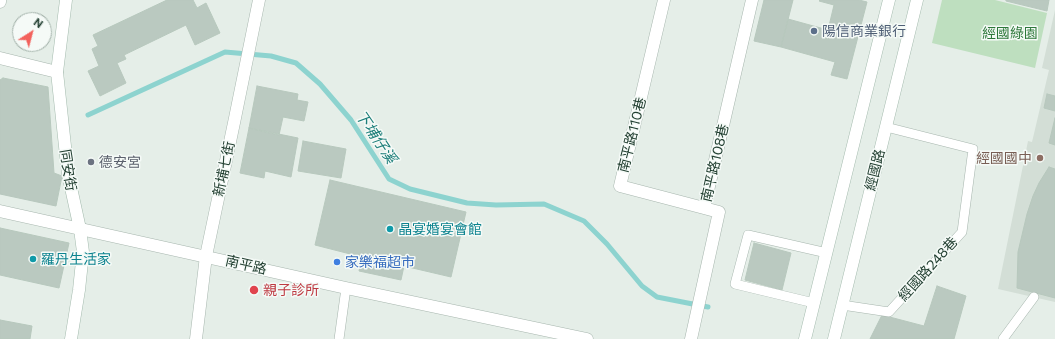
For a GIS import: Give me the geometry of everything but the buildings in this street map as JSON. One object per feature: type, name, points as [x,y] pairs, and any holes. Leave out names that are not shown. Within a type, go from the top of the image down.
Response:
[{"type":"street","name":"同安街","points":[[66,0],[57,72],[68,174],[80,229],[83,252],[79,290],[71,339]]},
{"type":"street","name":"新埔七街","points":[[196,339],[206,256],[259,0]]},
{"type":"street","name":"南平路110巷","points":[[664,0],[620,186],[704,208]]},
{"type":"street","name":"南平路108巷","points":[[691,339],[718,212],[704,208],[752,0]]},
{"type":"street","name":"經國路","points":[[805,339],[889,0]]},
{"type":"street","name":"經國路","points":[[834,339],[917,0]]},
{"type":"street","points":[[0,58],[57,72]]},
{"type":"street","name":"南平路","points":[[0,211],[346,288],[587,339]]},
{"type":"lane","name":"經國路248巷","points":[[842,305],[889,312],[962,232],[973,149],[886,127]]},
{"type":"lane","points":[[814,303],[735,284],[748,235],[827,253]]},
{"type":"lane","points":[[339,339],[346,288]]},
{"type":"lane","points":[[1004,339],[1034,297]]},
{"type":"shaded area","name":"經國國中","points":[[1055,10],[1055,302],[998,289],[1028,141],[1032,142],[1049,70],[1042,68]]},
{"type":"green space","name":"經國綠園","points":[[942,0],[995,0],[1047,13],[1035,68],[932,43]]},
{"type":"waterway","name":"下埔仔溪","points":[[88,115],[225,52],[271,56],[296,63],[320,84],[351,120],[389,179],[410,189],[467,203],[496,205],[544,204],[584,221],[607,244],[642,286],[657,297],[708,307]]},
{"type":"place","name":"陽信商業銀行","points":[[814,31]]},
{"type":"place","name":"經國國中","points":[[1040,158]]},
{"type":"place","name":"德安宮","points":[[91,162]]},
{"type":"place","name":"晶宴婚宴會館","points":[[390,229]]},
{"type":"place","name":"羅丹生活家","points":[[33,259]]},
{"type":"place","name":"家樂福超市","points":[[337,262]]},
{"type":"place","name":"親子診所","points":[[254,290]]}]
